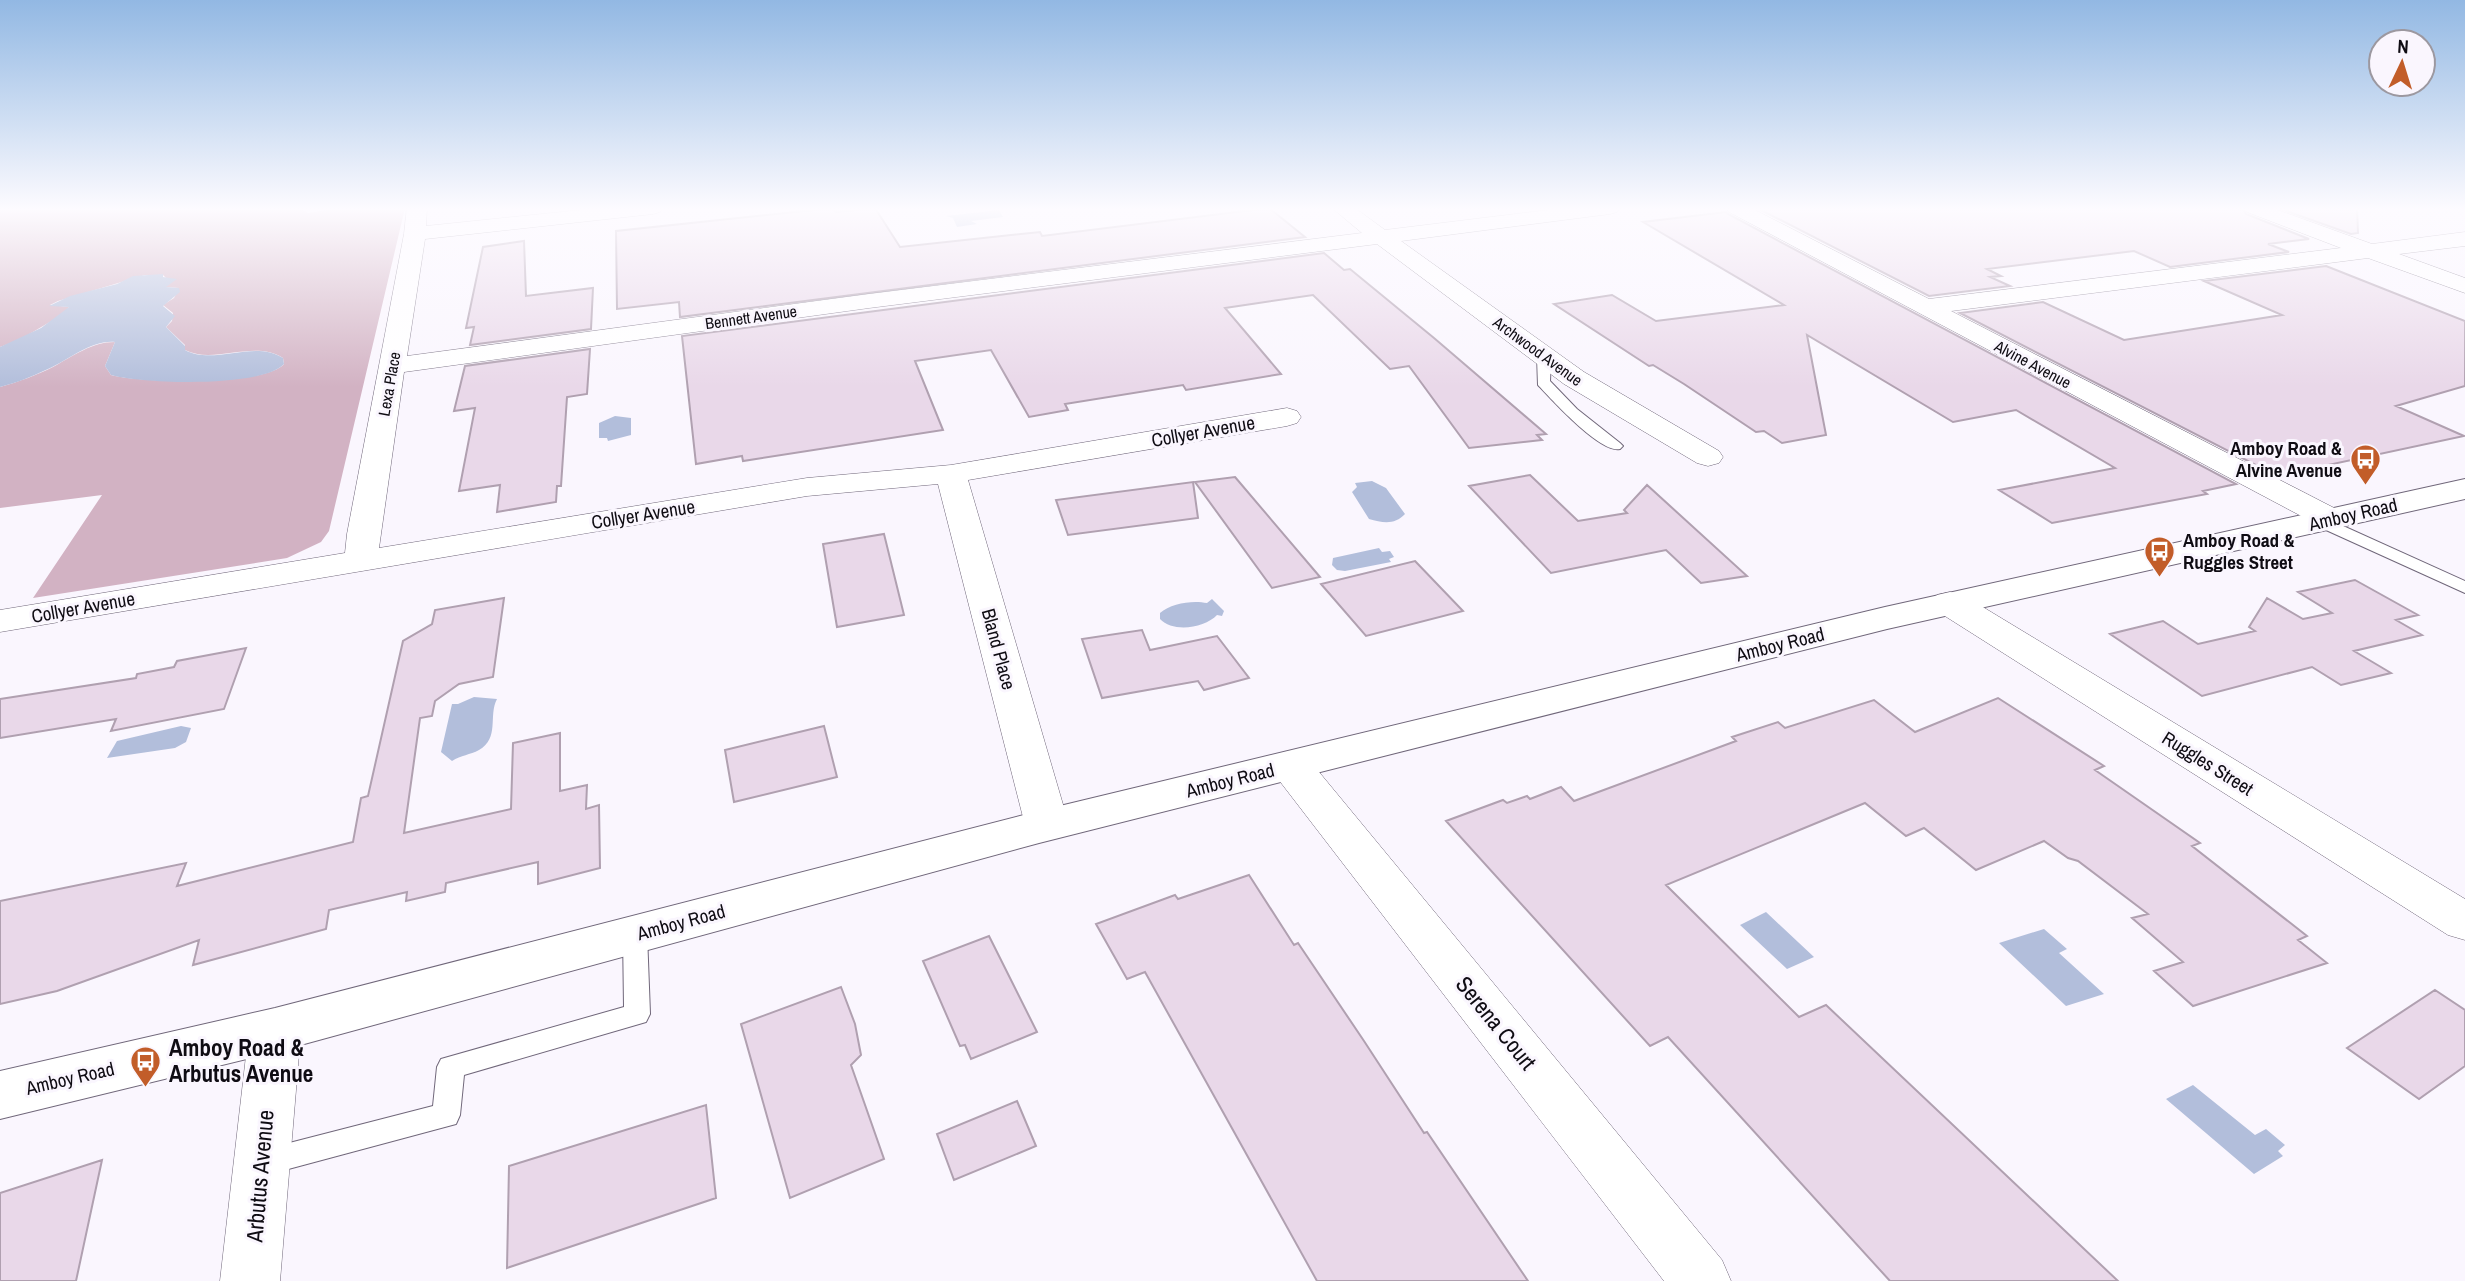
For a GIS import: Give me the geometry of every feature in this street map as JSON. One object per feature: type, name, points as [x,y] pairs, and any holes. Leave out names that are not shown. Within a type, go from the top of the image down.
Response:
[{"type":"main road","name":"Amboy Road","points":[[0,1095],[275,1030],[1047,825],[1290,765],[1950,603],[2465,489]]},
{"type":"street","name":"Lexa Place","points":[[362,560],[363,534],[408,268]]},
{"type":"street","name":"Bennett Avenue","points":[[392,366],[1127,268]]},
{"type":"street","name":"Archwood Avenue","points":[[1426,268],[1544,357],[1619,406],[1708,457]]},
{"type":"street","name":"Alvine Avenue","points":[[1850,268],[2326,520]]},
{"type":"street","points":[[1924,307],[2251,268]]},
{"type":"street","points":[[2415,268],[2465,286]]},
{"type":"street","name":"Collyer Avenue","points":[[0,621],[807,487],[951,474],[1287,417]]},
{"type":"street","name":"Bland Place","points":[[951,474],[1047,825]]},
{"type":"street","name":"Ruggles Street","points":[[1950,603],[2465,922]]},
{"type":"street","name":"Serena Court","points":[[1290,765],[1701,1281]]},
{"type":"street","name":"Arbutus Avenue","points":[[250,1281],[275,1030]]},
{"type":"lane","points":[[1544,357],[1543,382],[1572,412],[1615,446]]},
{"type":"lane","points":[[2326,520],[2465,588]]},
{"type":"lane","points":[[262,1164],[446,1115],[451,1068],[637,1014],[635,934]]},
{"type":"shaded area","points":[[0,268],[391,268],[329,531],[321,542],[287,558],[33,598],[102,495],[0,508],[0,387],[40,373],[98,344],[115,342],[105,366],[111,375],[126,378],[173,381],[229,379],[272,371],[284,364],[283,358],[260,351],[208,355],[185,350],[185,345],[166,327],[172,321],[173,313],[163,305],[174,298],[179,288],[165,287],[175,279],[167,279],[163,275],[145,275],[58,301],[50,305],[69,307],[65,313],[21,339],[0,347]]},
{"type":"water","points":[[163,274],[163,277],[177,279],[166,287],[179,288],[180,292],[163,306],[175,316],[166,327],[185,346],[185,350],[208,355],[260,351],[283,358],[284,364],[272,372],[228,380],[174,382],[127,378],[111,375],[105,366],[115,342],[106,342],[89,347],[36,374],[0,387],[0,347],[41,328],[69,307],[49,306],[70,296],[117,284],[133,276]]},
{"type":"water","points":[[615,416],[631,418],[631,435],[608,441],[607,438],[599,438],[599,423]]},
{"type":"water","points":[[1372,481],[1386,488],[1405,514],[1401,518],[1389,522],[1369,519],[1352,492],[1357,487],[1355,483]]},
{"type":"water","points":[[1379,548],[1382,552],[1390,551],[1394,557],[1389,559],[1391,562],[1345,571],[1337,570],[1332,565],[1333,558]]},
{"type":"water","points":[[1212,599],[1224,611],[1222,616],[1217,615],[1205,623],[1181,627],[1160,619],[1160,613],[1170,607],[1189,602],[1207,603]]},
{"type":"water","points":[[474,697],[497,699],[492,733],[479,750],[452,761],[441,752],[452,704]]},
{"type":"water","points":[[181,726],[191,728],[186,742],[175,748],[107,758],[117,741]]},
{"type":"water","points":[[1766,912],[1814,957],[1787,969],[1740,925]]},
{"type":"water","points":[[2044,929],[2067,949],[2059,953],[2104,994],[2066,1006],[1999,943]]},
{"type":"water","points":[[2193,1085],[2255,1135],[2266,1129],[2285,1145],[2278,1151],[2283,1156],[2254,1174],[2166,1099]]},
{"type":"building","points":[[479,268],[525,268],[526,296],[593,288],[591,329],[470,345],[474,327],[466,328]]},
{"type":"building","points":[[616,268],[1065,268],[680,317],[679,302],[617,309]]},
{"type":"building","points":[[1210,268],[1341,268],[1350,269],[1546,434],[1537,435],[1542,440],[1469,448],[1409,366],[1390,369],[1313,295],[1225,308],[1281,374],[1186,390],[1183,385],[1065,404],[1068,410],[1029,417],[991,350],[915,361],[943,430],[743,461],[742,456],[696,464],[682,336]]},
{"type":"building","points":[[1721,268],[1829,268],[2236,484],[2203,491],[2207,494],[2052,523],[1999,490],[2115,468],[2016,410],[1953,422],[1807,335],[1826,435],[1782,443],[1764,431],[1756,432],[1554,304],[1612,295],[1656,321],[1784,305]]},
{"type":"building","points":[[1874,268],[1997,268],[1987,269],[2001,276],[1990,277],[2010,286],[1929,296]]},
{"type":"building","points":[[2330,268],[2465,321],[2465,386],[2396,406],[2464,436],[2277,476],[1960,313],[2043,302],[2124,340],[2282,315],[2204,281]]},
{"type":"building","points":[[590,349],[587,394],[567,397],[561,486],[557,486],[556,502],[497,512],[500,485],[459,491],[475,408],[454,411],[465,366]]},
{"type":"building","points":[[1530,475],[1578,521],[1627,513],[1624,510],[1647,485],[1747,576],[1701,583],[1666,550],[1551,573],[1469,486]]},
{"type":"building","points":[[1235,477],[1320,577],[1272,588],[1195,482]]},
{"type":"building","points":[[1193,482],[1198,518],[1068,535],[1056,500]]},
{"type":"building","points":[[884,534],[904,615],[837,627],[823,544]]},
{"type":"building","points":[[1415,561],[1463,611],[1366,636],[1321,584]]},
{"type":"building","points":[[2355,580],[2418,615],[2396,620],[2422,635],[2354,651],[2391,673],[2341,685],[2312,667],[2202,696],[2110,634],[2163,621],[2198,644],[2255,631],[2249,627],[2267,598],[2303,619],[2332,613],[2298,592]]},
{"type":"building","points":[[504,598],[493,677],[459,684],[435,701],[432,716],[420,718],[404,833],[511,809],[513,743],[560,733],[560,791],[587,785],[586,809],[599,805],[600,868],[538,884],[538,862],[446,883],[445,892],[406,901],[407,892],[329,910],[326,929],[193,965],[199,940],[57,991],[0,1004],[0,901],[186,863],[177,886],[353,842],[361,798],[368,796],[403,641],[432,624],[435,610]]},
{"type":"building","points":[[1142,630],[1150,650],[1217,636],[1249,678],[1204,690],[1198,681],[1102,698],[1082,639]]},
{"type":"building","points":[[246,648],[224,709],[111,731],[116,719],[0,738],[0,699],[136,678],[137,674],[174,667],[177,661]]},
{"type":"building","points":[[1998,698],[2104,766],[2095,770],[2200,843],[2192,846],[2307,936],[2298,940],[2327,963],[2193,1006],[2154,971],[2183,962],[2132,918],[2148,914],[2078,861],[2068,858],[2044,841],[1976,870],[1924,828],[1906,836],[1865,803],[1666,885],[1799,1017],[1826,1005],[2118,1281],[1890,1281],[1668,1037],[1650,1046],[1446,821],[1503,800],[1507,803],[1527,796],[1530,799],[1561,787],[1574,801],[1736,741],[1732,737],[1778,722],[1785,728],[1874,700],[1915,732]]},
{"type":"building","points":[[824,726],[837,777],[734,802],[725,750]]},
{"type":"building","points":[[1249,875],[1294,945],[1298,943],[1424,1133],[1427,1132],[1528,1281],[1317,1281],[1145,972],[1127,979],[1096,924],[1175,895],[1178,899]]},
{"type":"building","points":[[989,936],[1037,1032],[971,1059],[965,1045],[960,1046],[923,961]]},
{"type":"building","points":[[841,987],[855,1024],[861,1055],[851,1065],[884,1159],[790,1198],[741,1024]]},
{"type":"building","points":[[2435,990],[2465,1010],[2465,1066],[2419,1099],[2347,1048]]},
{"type":"building","points":[[1017,1101],[1036,1146],[954,1180],[937,1134]]},
{"type":"building","points":[[706,1105],[716,1198],[507,1268],[509,1166]]},
{"type":"building","points":[[102,1160],[76,1281],[0,1281],[0,1193]]},
{"type":"place","name":"Amboy Road & Alvine Avenue","points":[[2365,486]]},
{"type":"place","name":"Amboy Road & Ruggles Street","points":[[2160,578]]},
{"type":"place","name":"Amboy Road & Arbutus Avenue","points":[[146,1088]]}]
